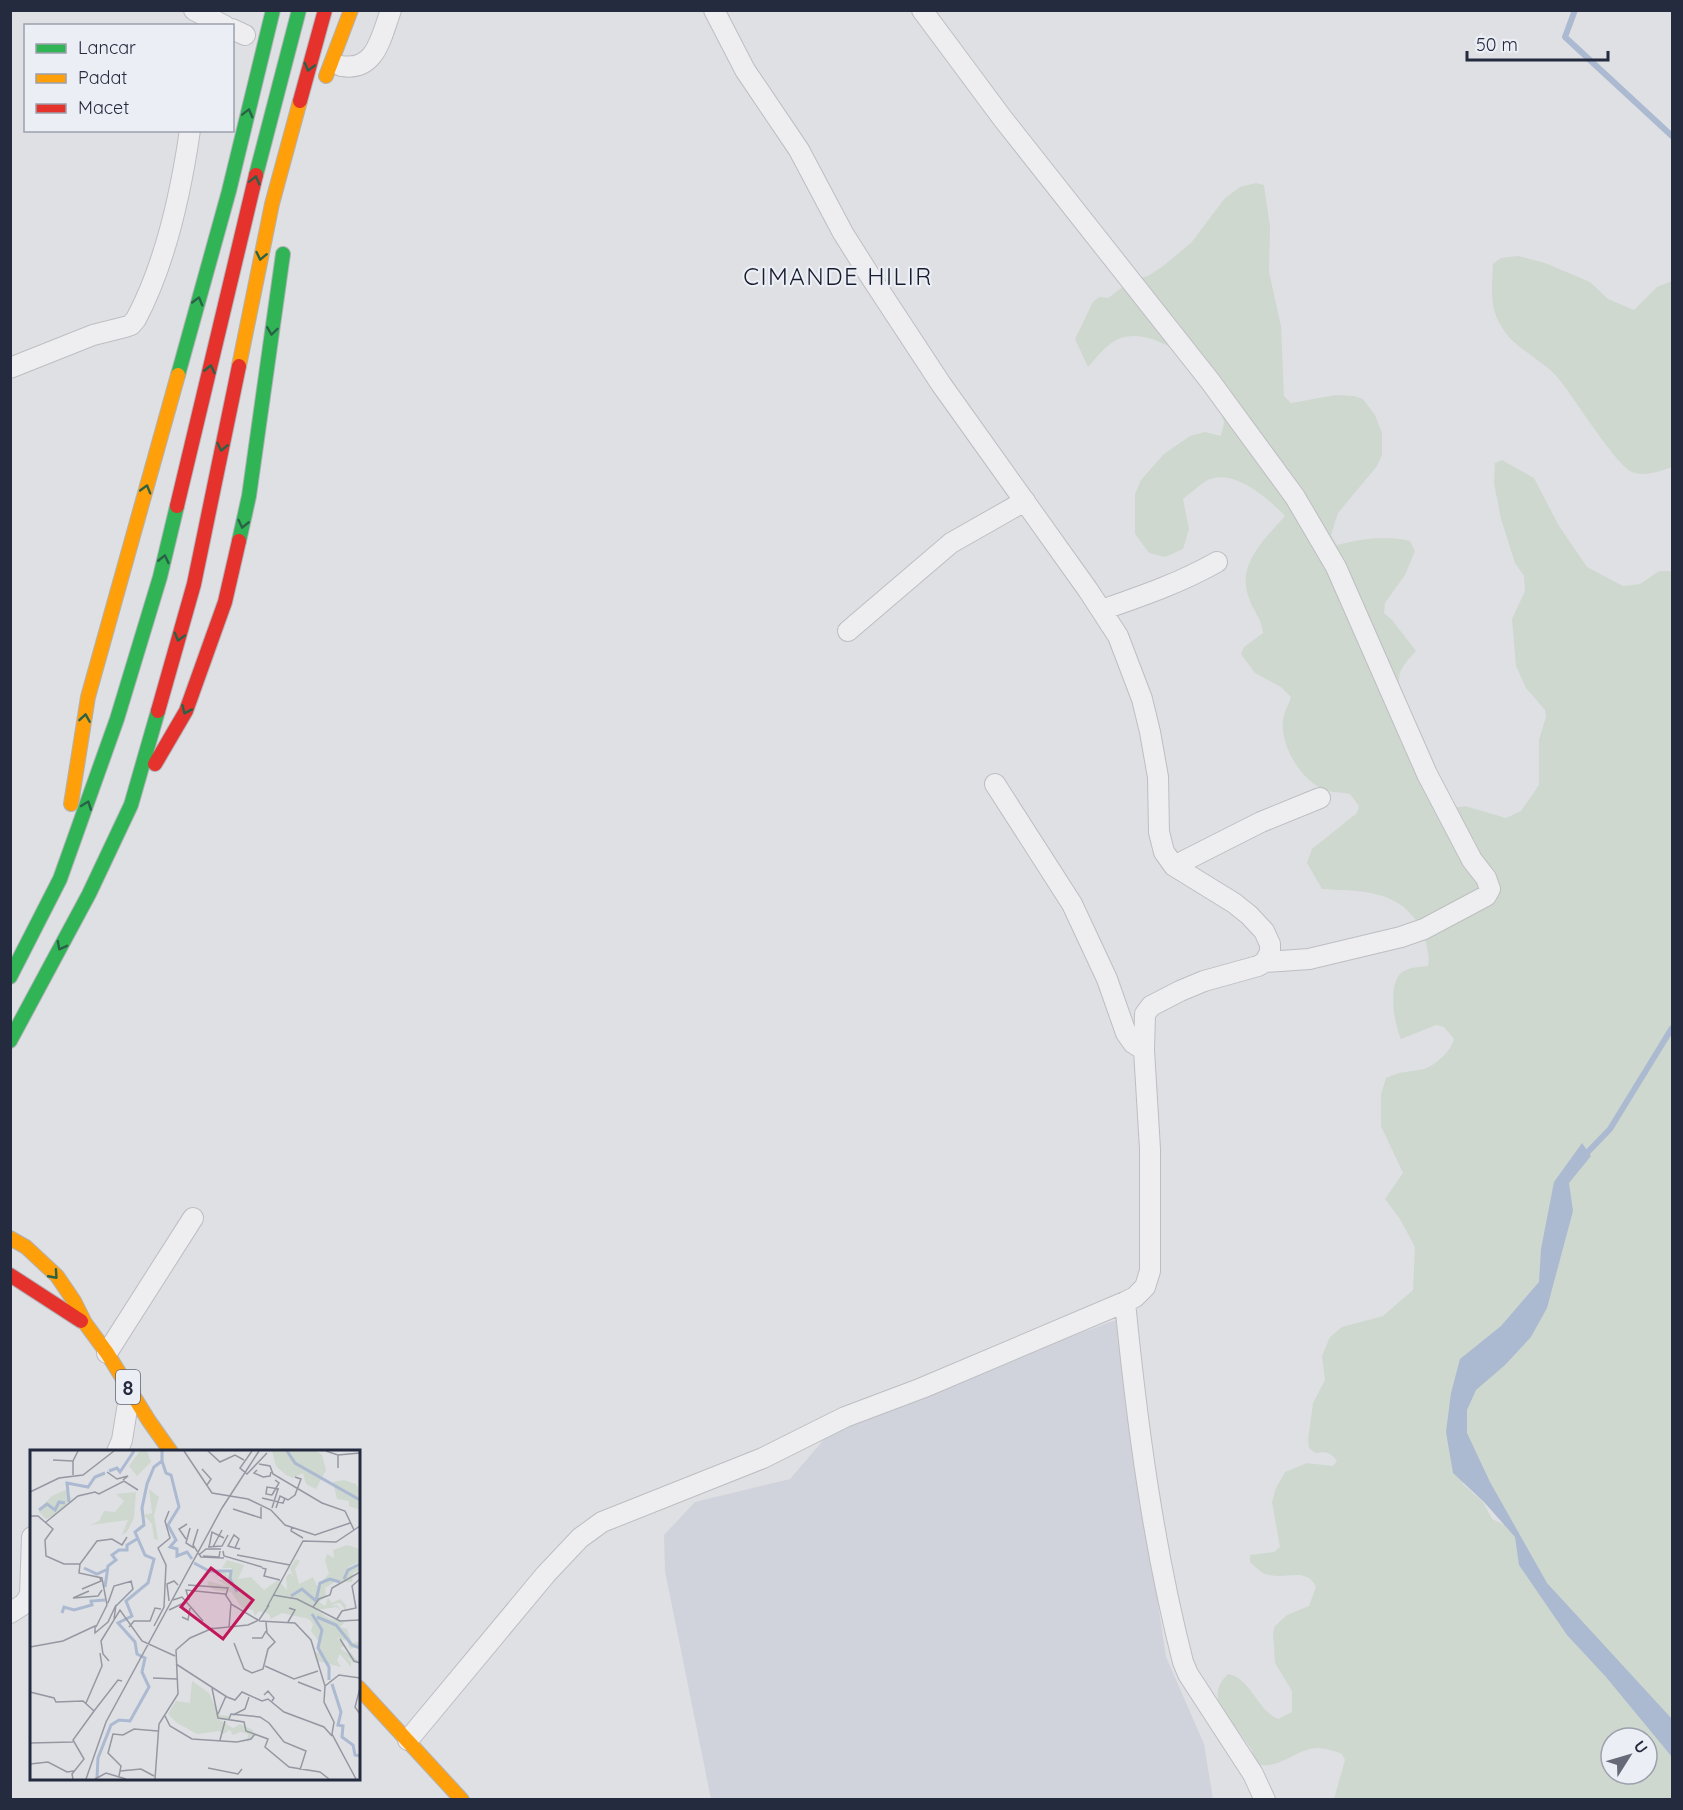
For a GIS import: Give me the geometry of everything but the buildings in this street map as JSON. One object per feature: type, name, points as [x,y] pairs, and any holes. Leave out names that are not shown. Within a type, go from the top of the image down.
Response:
[{"type":"highway","points":[[60,879],[88,697],[229,191],[273,10]]},
{"type":"highway","points":[[10,977],[60,879],[117,719],[160,577],[248,207],[299,10]]},
{"type":"highway","points":[[131,805],[194,584],[272,204],[325,10]]},
{"type":"highway","points":[[322,87],[351,10]]},
{"type":"highway","points":[[10,1041],[89,894],[131,805],[186,711],[225,602],[249,496],[285,237]]},
{"type":"highway","name":"8","points":[[10,1238],[26,1247],[57,1276],[74,1301],[85,1323],[170,1450]]},
{"type":"highway","name":"8","points":[[10,1275],[85,1323]]},
{"type":"highway","points":[[360,1689],[462,1800]]},
{"type":"street","points":[[341,66],[352,68],[364,64],[370,58],[376,50],[391,10]]},
{"type":"street","points":[[714,10],[745,69],[804,158],[855,251],[941,384],[1102,610],[1122,645],[1142,699],[1158,777],[1158,821],[1161,844],[1174,866],[1234,903],[1257,923],[1270,944],[1270,952],[1265,962]]},
{"type":"street","points":[[408,1740],[567,1549],[591,1529],[621,1514],[763,1458],[844,1417],[933,1383],[1135,1297],[1145,1287],[1150,1271],[1150,1149],[1144,1050],[1145,1014],[1151,1006],[1180,990],[1265,962],[1309,959],[1413,934],[1486,896],[1490,890],[1486,878],[1472,860],[1427,774],[1336,567],[1295,497],[1210,381],[1003,119],[922,10]]},
{"type":"street","points":[[10,369],[93,335],[125,327],[136,318],[158,266],[178,201],[190,132]]},
{"type":"street","points":[[848,631],[951,543],[1025,501]]},
{"type":"street","points":[[1102,610],[1160,590],[1216,562]]},
{"type":"street","points":[[995,784],[1072,904],[1107,979],[1126,1033],[1133,1043],[1144,1050]]},
{"type":"street","points":[[1174,866],[1261,822],[1320,798]]},
{"type":"street","points":[[107,1353],[193,1218]]},
{"type":"street","points":[[1125,1302],[1146,1476],[1183,1662],[1194,1684],[1259,1784],[1265,1800]]},
{"type":"street","points":[[118,1450],[122,1440],[130,1391]]},
{"type":"street","points":[[10,1612],[24,1604],[30,1594]]},
{"type":"shaded area","points":[[1256,183],[1264,185],[1270,227],[1269,272],[1281,326],[1284,396],[1291,403],[1336,395],[1363,399],[1375,415],[1382,433],[1382,455],[1377,466],[1338,513],[1331,535],[1337,545],[1373,538],[1410,541],[1415,551],[1405,575],[1385,603],[1384,613],[1416,651],[1399,675],[1403,712],[1416,746],[1449,809],[1465,806],[1506,818],[1521,811],[1539,785],[1539,740],[1546,717],[1545,710],[1526,688],[1516,666],[1512,619],[1525,591],[1524,576],[1515,563],[1501,519],[1494,483],[1495,463],[1502,460],[1534,478],[1559,526],[1587,567],[1623,586],[1640,584],[1659,571],[1672,571],[1672,1799],[1334,1799],[1345,1760],[1342,1754],[1318,1748],[1303,1751],[1280,1762],[1255,1764],[1252,1750],[1218,1701],[1218,1688],[1228,1674],[1243,1682],[1264,1708],[1278,1719],[1292,1712],[1292,1691],[1275,1663],[1273,1633],[1275,1626],[1287,1615],[1309,1606],[1316,1587],[1312,1581],[1302,1575],[1276,1576],[1264,1573],[1250,1562],[1250,1555],[1274,1552],[1280,1547],[1272,1502],[1276,1488],[1285,1472],[1307,1463],[1333,1466],[1337,1461],[1328,1453],[1315,1453],[1309,1448],[1308,1440],[1313,1403],[1325,1380],[1322,1356],[1330,1337],[1342,1327],[1383,1316],[1413,1290],[1415,1247],[1400,1219],[1385,1199],[1403,1173],[1381,1126],[1381,1094],[1386,1078],[1428,1067],[1447,1053],[1454,1039],[1444,1027],[1436,1025],[1401,1039],[1398,1032],[1393,1006],[1396,980],[1406,970],[1428,966],[1429,963],[1423,932],[1408,911],[1398,903],[1375,894],[1322,889],[1307,863],[1312,849],[1357,813],[1359,806],[1350,794],[1323,789],[1314,784],[1298,768],[1284,736],[1284,715],[1291,697],[1281,687],[1255,673],[1241,654],[1244,647],[1263,633],[1246,586],[1249,563],[1261,543],[1285,516],[1270,501],[1249,486],[1227,478],[1216,478],[1206,481],[1183,499],[1189,529],[1183,549],[1165,557],[1149,553],[1135,534],[1135,494],[1141,480],[1164,454],[1190,436],[1205,432],[1221,436],[1224,422],[1222,416],[1195,373],[1169,346],[1140,336],[1125,337],[1110,344],[1088,367],[1075,339],[1093,302],[1099,297],[1108,298],[1132,280],[1148,276],[1163,266],[1191,243],[1225,198],[1240,187]],"holes":[[[1465,1465],[1513,1529],[1492,1519],[1483,1502],[1463,1484]]]},
{"type":"shaded area","points":[[1518,256],[1545,263],[1590,282],[1608,299],[1634,310],[1657,287],[1672,281],[1672,467],[1642,474],[1632,472],[1624,466],[1558,378],[1513,341],[1501,326],[1493,304],[1493,264],[1501,258]]},
{"type":"shaded area","points":[[1116,1320],[1166,1657],[1204,1744],[1213,1799],[711,1799],[665,1571],[664,1535],[695,1502],[790,1479],[839,1422]]},
{"type":"water","points":[[1582,1143],[1591,1156],[1569,1183],[1573,1211],[1547,1308],[1531,1337],[1505,1365],[1476,1390],[1467,1410],[1467,1433],[1490,1482],[1547,1583],[1672,1719],[1672,1757],[1659,1741],[1659,1726],[1646,1726],[1567,1635],[1519,1565],[1515,1537],[1484,1502],[1453,1473],[1446,1432],[1451,1393],[1460,1359],[1501,1326],[1539,1282],[1541,1249],[1554,1182]]},
{"type":"waterway","points":[[1575,10],[1565,37],[1672,136]]},
{"type":"waterway","points":[[1583,1157],[1610,1129],[1672,1028]]},
{"type":"traffic: fast","points":[[178,375],[229,191],[273,10]]},
{"type":"traffic: fast","points":[[256,175],[299,10]]},
{"type":"traffic: fast","points":[[239,541],[249,496],[283,254]]},
{"type":"traffic: fast","points":[[10,977],[60,879],[117,719],[160,577],[177,506]]},
{"type":"traffic: fast","points":[[10,1041],[89,894],[131,805],[158,711]]},
{"type":"traffic: slow","points":[[326,76],[351,10]]},
{"type":"traffic: slow","points":[[239,366],[272,204],[300,101]]},
{"type":"traffic: slow","points":[[71,804],[88,697],[178,375]]},
{"type":"traffic: slow","points":[[10,1238],[26,1247],[57,1276],[74,1301],[85,1323],[170,1450]]},
{"type":"traffic: slow","points":[[360,1689],[462,1800]]},
{"type":"traffic: jam","points":[[300,101],[325,10]]},
{"type":"traffic: jam","points":[[177,506],[256,175]]},
{"type":"traffic: jam","points":[[158,711],[194,584],[239,366]]},
{"type":"traffic: jam","points":[[155,764],[186,711],[225,602],[239,541]]},
{"type":"traffic: jam","points":[[10,1275],[81,1321]]},
{"type":"district","name":"CIMANDE HILIR","points":[[838,276]]}]
